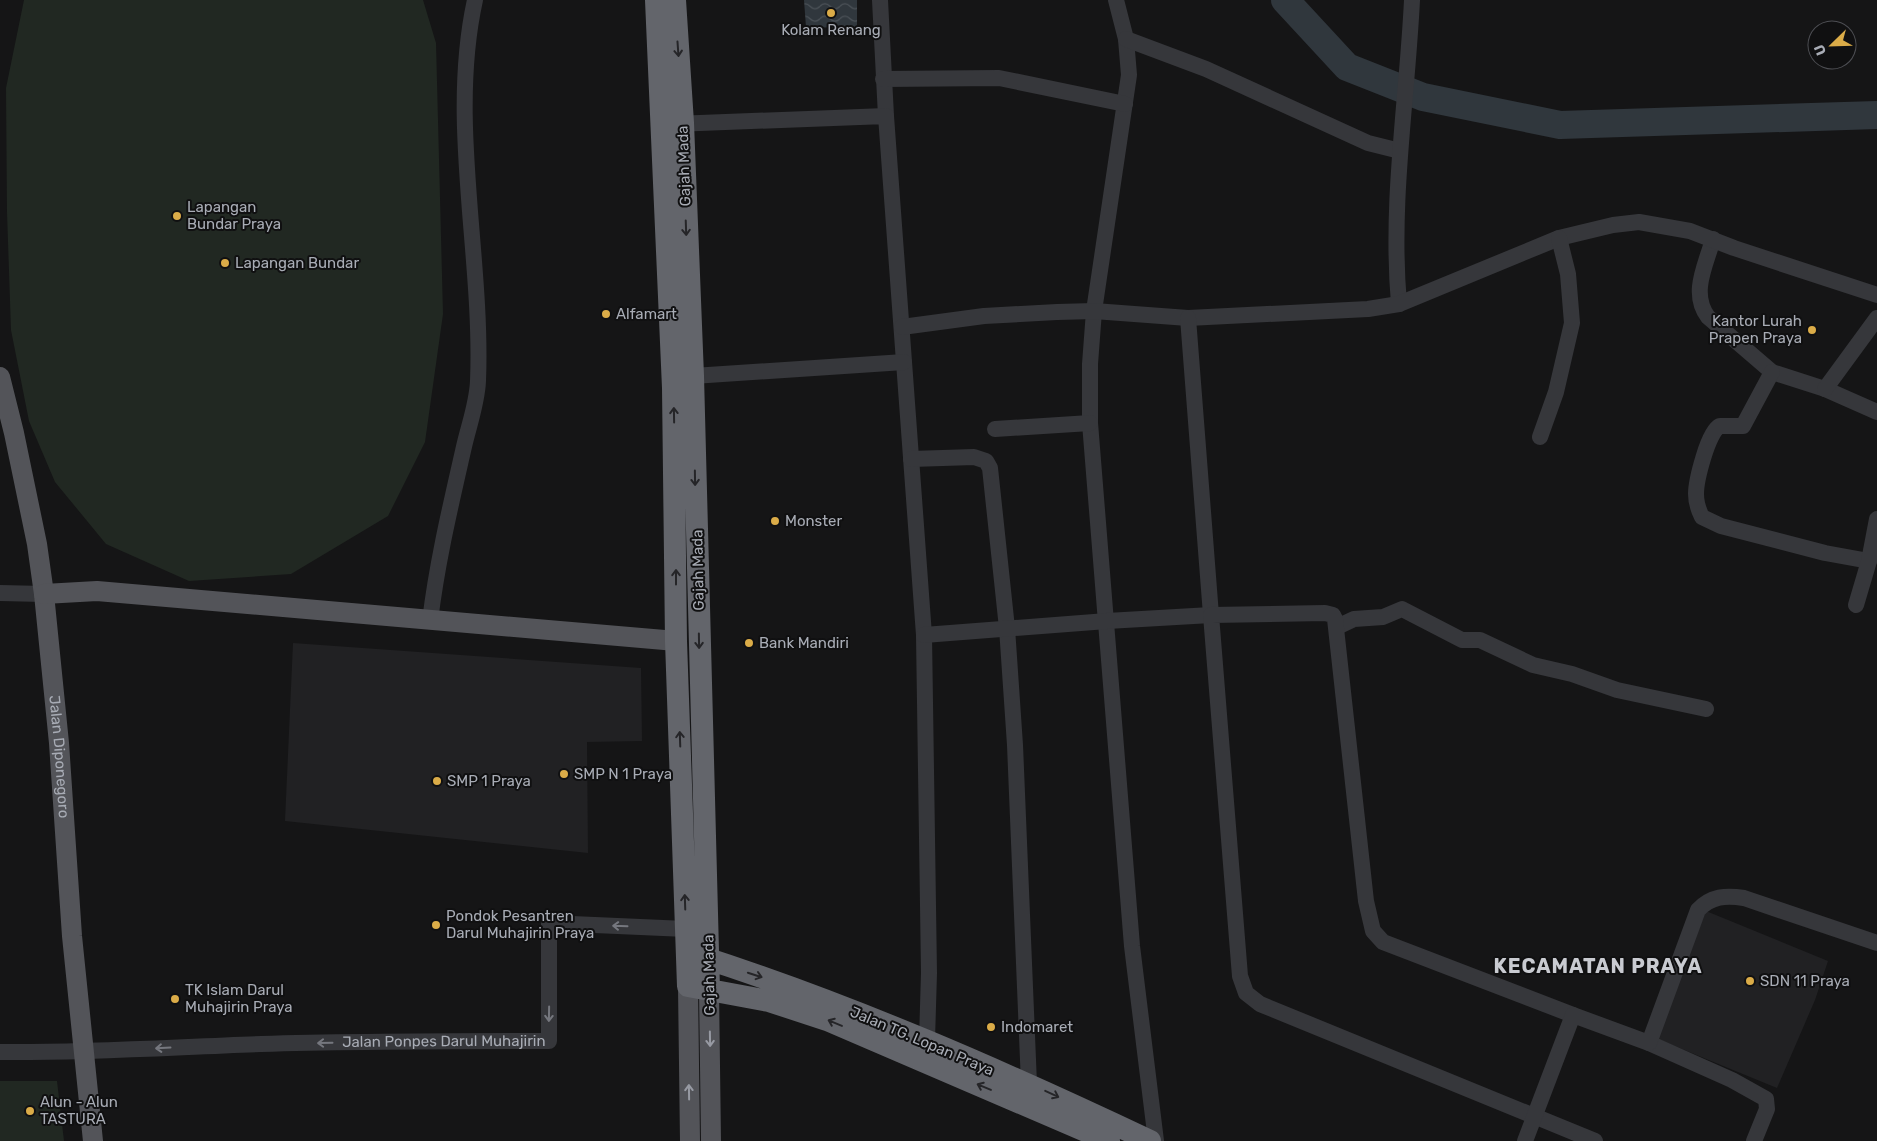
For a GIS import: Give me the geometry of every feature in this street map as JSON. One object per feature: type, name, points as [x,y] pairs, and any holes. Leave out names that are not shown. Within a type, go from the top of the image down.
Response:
[{"type":"highway","name":"Gajah Mada","points":[[656,0],[672,124],[693,376],[699,988]]},
{"type":"highway","name":"Gajah Mada","points":[[675,0],[672,124],[676,641],[686,929],[698,956]]},
{"type":"highway","name":"Jalan TG. Lopan Praya","points":[[698,956],[765,978],[927,1040],[1029,1084],[1150,1141]]},
{"type":"highway","name":"Jalan TG. Lopan Praya","points":[[699,988],[770,1001],[827,1020],[1109,1141]]},
{"type":"main road","name":"Jalan Diponegoro","points":[[0,377],[14,433],[37,544],[44,594],[59,743],[83,1052],[93,1141]]},
{"type":"main road","points":[[44,594],[97,591],[676,641]]},
{"type":"main road","name":"Gajah Mada","points":[[690,1141],[699,988]]},
{"type":"main road","name":"Gajah Mada","points":[[699,988],[711,1141]]},
{"type":"street","points":[[430,621],[437,563],[475,408],[478,381],[467,153],[466,66],[475,0]]},
{"type":"street","points":[[880,0],[883,79],[924,635],[929,973],[927,1040]]},
{"type":"street","points":[[1116,0],[1126,39],[1130,75],[1094,312],[1090,364],[1090,423],[1107,621],[1112,722],[1131,936],[1156,1141]]},
{"type":"street","points":[[1399,304],[1395,263],[1396,224],[1412,0]]},
{"type":"street","points":[[1126,39],[1206,69],[1368,143],[1400,151]]},
{"type":"street","points":[[883,79],[1000,78],[1125,104]]},
{"type":"street","points":[[672,124],[886,116]]},
{"type":"street","points":[[902,327],[984,316],[1094,312],[1188,318],[1292,314],[1399,304],[1559,238],[1613,225],[1640,222],[1690,231],[1877,295]]},
{"type":"street","points":[[1540,437],[1556,392],[1572,323],[1568,274],[1559,238]]},
{"type":"street","points":[[1713,239],[1699,288],[1702,309],[1708,317],[1772,372],[1825,389],[1877,412]]},
{"type":"street","points":[[1188,318],[1240,976],[1246,993],[1260,1004],[1289,1017],[1392,1057],[1595,1141]]},
{"type":"street","points":[[1825,389],[1877,318]]},
{"type":"street","points":[[693,376],[904,362]]},
{"type":"street","points":[[1772,372],[1743,426],[1720,426],[1713,432],[1697,480],[1698,508],[1702,517],[1721,526],[1825,553],[1869,561]]},
{"type":"street","points":[[996,428],[1090,423]]},
{"type":"street","points":[[911,459],[974,457],[980,458],[989,464],[1008,628],[1022,886],[1029,1084]]},
{"type":"street","points":[[1856,605],[1869,561],[1877,519]]},
{"type":"street","points":[[0,593],[44,594]]},
{"type":"street","points":[[1337,627],[1354,619],[1384,617],[1404,609],[1462,640],[1480,640],[1532,665],[1572,674],[1633,694],[1706,709]]},
{"type":"street","points":[[924,635],[1107,621],[1211,616],[1324,613],[1333,615],[1337,627],[1360,856],[1370,922],[1376,936],[1391,945],[1648,1043],[1732,1080],[1766,1099],[1767,1109],[1754,1141]]},
{"type":"street","points":[[1648,1043],[1698,910],[1709,900],[1730,896],[1744,898],[1877,943]]},
{"type":"street","name":"Jalan Ponpes Darul Muhajirin","points":[[83,1052],[272,1044],[549,1041],[549,923],[686,929]]},
{"type":"street","points":[[1525,1141],[1573,1015]]},
{"type":"street","points":[[0,1052],[83,1052]]},
{"type":"shaded area","name":"Lapangan Bundar","points":[[24,0],[423,0],[436,43],[443,314],[425,442],[388,516],[291,574],[189,581],[106,544],[55,482],[29,421],[11,330],[7,212],[6,88]]},
{"type":"shaded area","name":"SMP 1 Praya","points":[[293,643],[641,668],[642,741],[587,742],[588,853],[285,821]]},
{"type":"shaded area","name":"SDN 11 Praya","points":[[1706,911],[1828,961],[1815,1000],[1777,1088],[1655,1038]]},
{"type":"shaded area","name":"Alun - Alun TASTURA","points":[[0,1081],[57,1081],[64,1141],[0,1141]]},
{"type":"water","name":"Kolam Renang","points":[[804,0],[857,0],[857,28],[806,27]]},
{"type":"waterway","points":[[1285,0],[1347,67],[1423,97],[1560,125],[1877,115]]},
{"type":"place","name":"Kolam Renang","points":[[831,13]]},
{"type":"place","name":"Lapangan Bundar Praya","points":[[177,216]]},
{"type":"place","name":"Lapangan Bundar","points":[[225,263]]},
{"type":"place","name":"Alfamart","points":[[606,314]]},
{"type":"place","name":"Kantor Lurah Prapen Praya","points":[[1812,330]]},
{"type":"place","name":"Monster","points":[[775,521]]},
{"type":"place","name":"Bank Mandiri","points":[[749,643]]},
{"type":"place","name":"SMP N 1 Praya","points":[[564,774]]},
{"type":"place","name":"SMP 1 Praya","points":[[437,781]]},
{"type":"place","name":"Pondok Pesantren Darul Muhajirin Praya","points":[[436,925]]},
{"type":"place","name":"SDN 11 Praya","points":[[1750,981]]},
{"type":"place","name":"TK Islam Darul Muhajirin Praya","points":[[175,999]]},
{"type":"place","name":"Indomaret","points":[[991,1027]]},
{"type":"place","name":"Alun - Alun TASTURA","points":[[30,1111]]},
{"type":"district","name":"KECAMATAN PRAYA","points":[[1598,966]]}]
